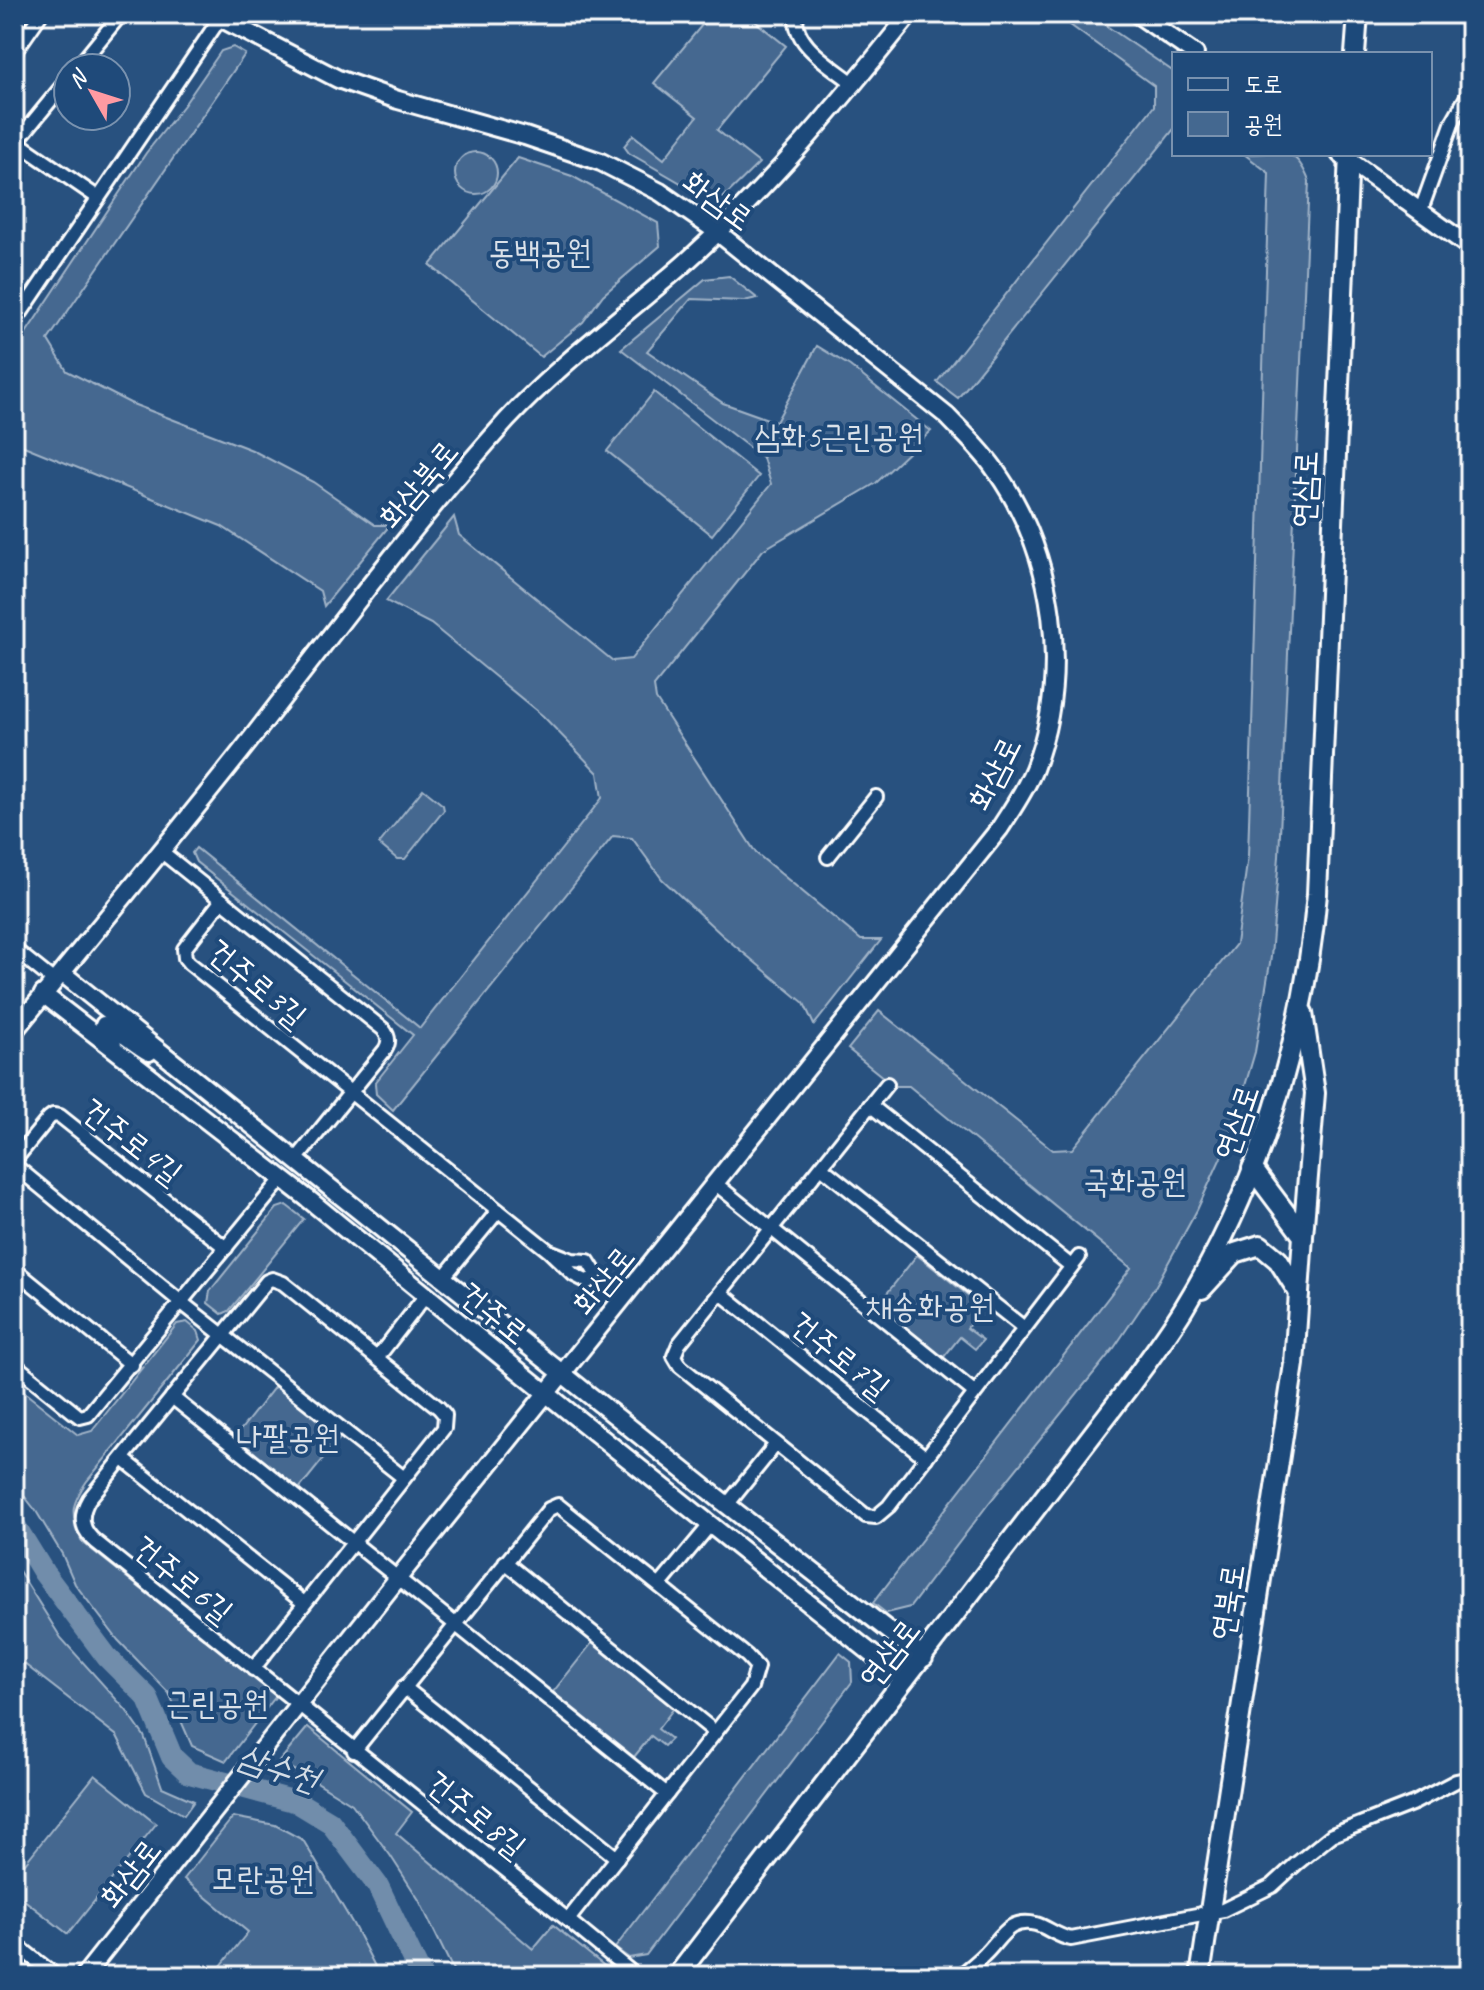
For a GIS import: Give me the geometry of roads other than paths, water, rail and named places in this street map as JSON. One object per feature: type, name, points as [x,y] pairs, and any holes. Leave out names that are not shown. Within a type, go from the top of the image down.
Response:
[{"type":"main road","points":[[1355,52],[1358,14]]},
{"type":"main road","name":"연삼로","points":[[677,1976],[924,1658],[1184,1309],[1217,1248],[1279,1095],[1313,938],[1320,854],[1346,156]]},
{"type":"main road","name":"연북로","points":[[1200,1976],[1294,1364],[1315,1093],[1301,999]]},
{"type":"main road","points":[[1252,1168],[1303,1236]]},
{"type":"main road","points":[[1184,1309],[1235,1253],[1260,1245],[1278,1260],[1299,1293]]},
{"type":"street","points":[[14,53],[41,14]]},
{"type":"street","points":[[90,52],[121,14]]},
{"type":"street","points":[[797,14],[796,29],[803,41],[854,84]]},
{"type":"street","name":"화삼북로","points":[[14,1031],[162,852],[385,568],[505,423],[754,197],[805,143],[910,14]]},
{"type":"street","points":[[1137,14],[1192,52]]},
{"type":"street","points":[[14,323],[219,15]]},
{"type":"street","name":"화삼로","points":[[84,1976],[398,1578],[1000,828],[1033,770],[1046,731],[1055,664],[1052,617],[1035,549],[1022,515],[997,472],[947,416],[716,231],[660,192],[601,162],[338,79],[219,15]]},
{"type":"street","points":[[1421,210],[1453,121],[1470,91]]},
{"type":"street","points":[[52,98],[15,143],[97,197]]},
{"type":"street","points":[[1346,156],[1470,247]]},
{"type":"street","points":[[828,857],[876,797]]},
{"type":"street","name":"건주로3길","points":[[162,852],[386,1033],[389,1041],[385,1050],[295,1161]]},
{"type":"street","name":"건주로3길","points":[[222,900],[184,949],[185,958],[351,1092]]},
{"type":"street","name":"건주로","points":[[14,949],[53,983],[119,1053],[282,1179],[905,1680]]},
{"type":"street","name":"건주로","points":[[53,983],[179,1067],[727,1505],[924,1658]]},
{"type":"street","points":[[119,1053],[105,1035],[104,1025],[110,1026],[131,1043],[179,1067]]},
{"type":"street","points":[[870,1105],[1075,1262],[885,1510],[872,1518],[675,1360],[675,1351],[679,1344],[721,1293],[870,1105],[887,1084]]},
{"type":"street","points":[[351,1092],[549,1251]]},
{"type":"street","name":"건주로4길","points":[[224,1335],[14,1163],[49,1118],[60,1116],[226,1248]]},
{"type":"street","points":[[821,1167],[1024,1328]]},
{"type":"street","points":[[14,1364],[80,1417],[94,1411],[282,1179]]},
{"type":"street","name":"건주로7길","points":[[716,1184],[974,1392]]},
{"type":"street","points":[[443,1278],[498,1211]]},
{"type":"street","points":[[14,1269],[132,1365]]},
{"type":"street","name":"건주로6길","points":[[278,1279],[445,1415],[444,1428],[253,1669],[88,1536],[83,1524],[84,1508],[224,1335],[267,1281],[278,1279]]},
{"type":"street","name":"건주로7길","points":[[721,1293],[926,1458]]},
{"type":"street","points":[[377,1358],[426,1295]]},
{"type":"street","points":[[224,1335],[404,1478]]},
{"type":"street","points":[[172,1397],[667,1794]]},
{"type":"street","points":[[727,1505],[776,1444]]},
{"type":"street","points":[[123,1459],[304,1603]]},
{"type":"street","points":[[354,1751],[549,1509],[558,1505],[660,1585],[757,1667],[751,1687],[568,1920]]},
{"type":"street","points":[[660,1585],[710,1525]]},
{"type":"street","points":[[505,1562],[715,1732]]},
{"type":"street","name":"건주로8길","points":[[253,1669],[636,1976]]},
{"type":"street","name":"건주로8길","points":[[404,1687],[617,1858]]},
{"type":"street","points":[[960,1976],[986,1953],[1003,1930],[1020,1923],[1039,1924],[1055,1936],[1071,1939],[1223,1910],[1272,1886],[1332,1835],[1414,1803],[1456,1781],[1470,1778]]},
{"type":"street","points":[[14,1943],[56,1976]]},
{"type":"waterway","name":"삼수천","points":[[14,1524],[44,1573],[107,1657],[147,1697],[172,1757],[189,1773],[297,1802],[330,1822],[378,1886],[421,1976]]},
{"type":"park label","name":"동백공원","points":[[540,252]]},
{"type":"park label","name":"삼화5근린공원","points":[[839,436]]},
{"type":"park label","name":"국화공원","points":[[1135,1181]]},
{"type":"park label","name":"채송화공원","points":[[930,1306]]},
{"type":"park label","name":"나팔공원","points":[[288,1437]]},
{"type":"park label","name":"근린공원","points":[[217,1703]]},
{"type":"park label","name":"모란공원","points":[[263,1878]]}]
